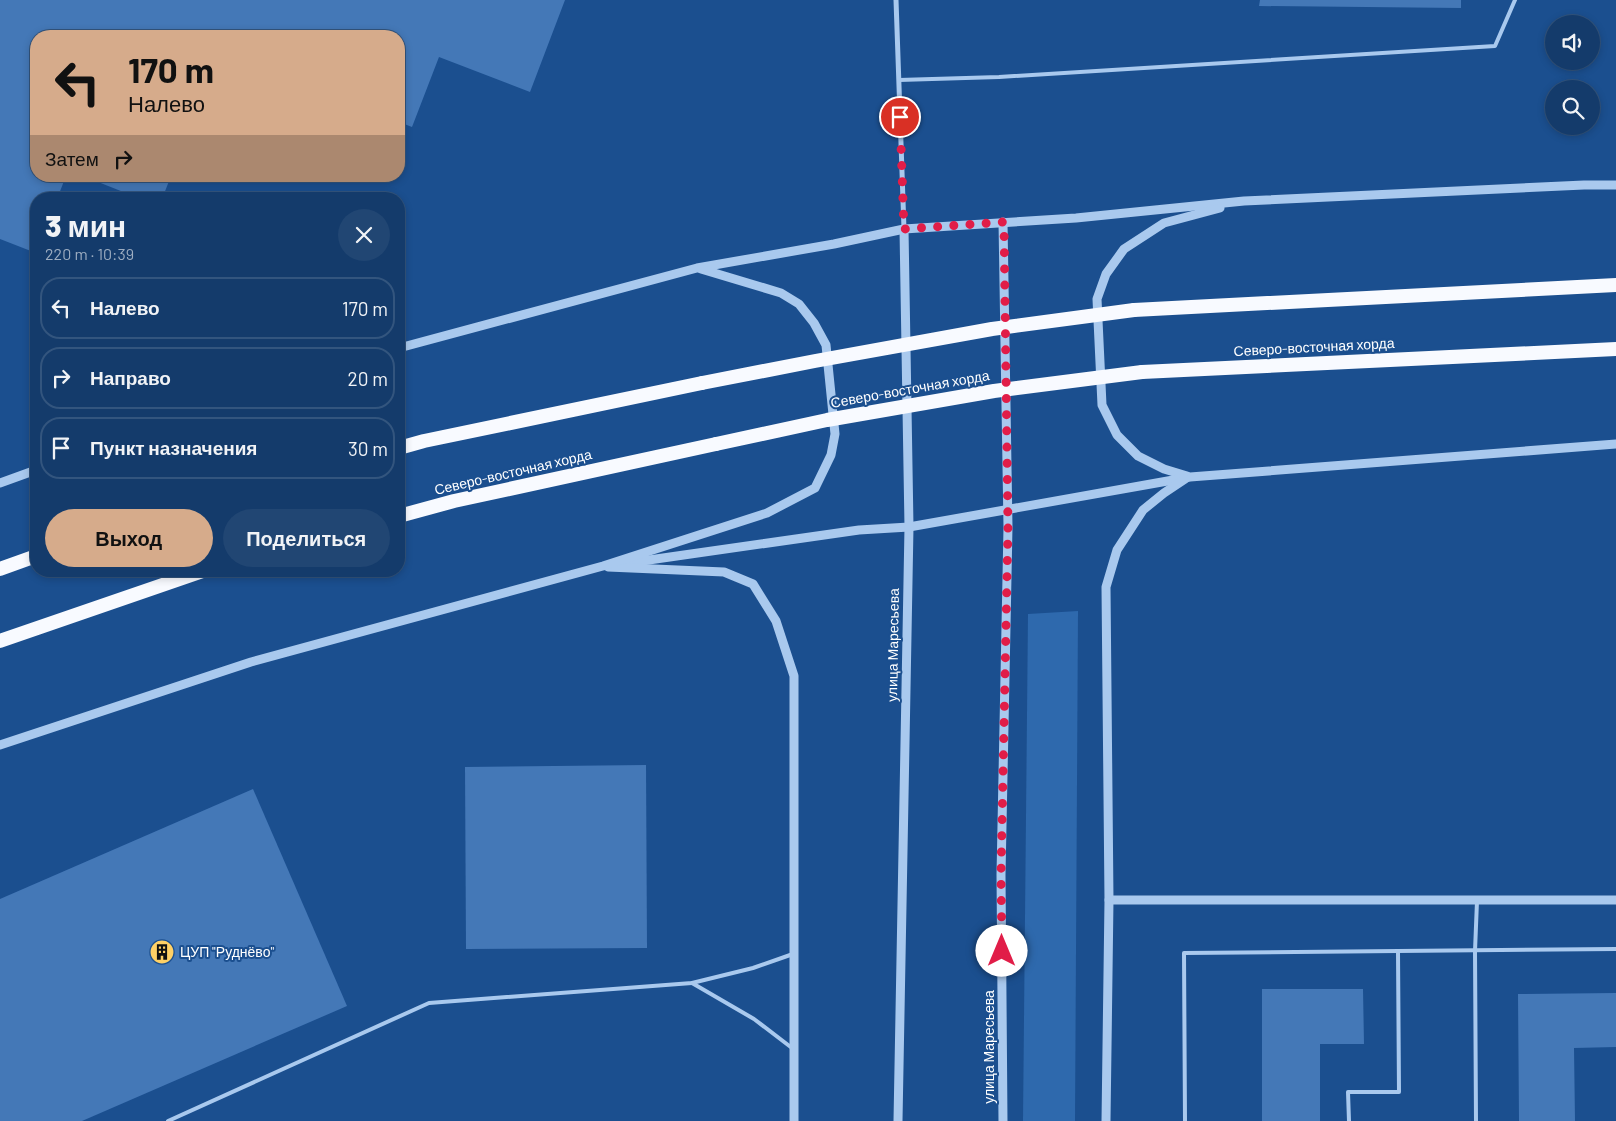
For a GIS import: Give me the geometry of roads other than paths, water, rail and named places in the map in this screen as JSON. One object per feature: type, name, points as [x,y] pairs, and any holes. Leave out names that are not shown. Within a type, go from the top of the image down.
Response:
[{"type":"highway","points":[[405,446],[815,361],[992,329],[1134,310],[1616,285]]},
{"type":"highway","name":"Северо-восточная хорда","points":[[405,514],[454,501],[828,420],[994,390],[1142,372],[1616,349]]},
{"type":"highway","points":[[0,568],[30,558]]},
{"type":"highway","points":[[0,641],[186,577]]},
{"type":"street","points":[[896,0],[904,229]]},
{"type":"street","points":[[405,346],[697,268],[834,244],[904,229],[1076,218],[1244,201],[1616,185]]},
{"type":"street","points":[[1190,477],[1164,469],[1138,456],[1118,435],[1102,405],[1097,299],[1106,274],[1124,249],[1164,223],[1244,201]]},
{"type":"street","name":"улица Маресьева","points":[[1004,222],[1008,527],[1001,875],[1004,1121]]},
{"type":"street","name":"улица Маресьева","points":[[898,1121],[909,528],[904,229]]},
{"type":"street","points":[[0,745],[250,662],[603,566],[767,513],[815,488],[831,455],[835,434],[826,345],[814,323],[799,304],[781,293],[697,268]]},
{"type":"street","points":[[603,566],[858,530],[909,528],[1190,477],[1616,444]]},
{"type":"street","points":[[0,483],[30,472]]},
{"type":"street","points":[[1106,1121],[1109,900],[1106,587],[1117,550],[1143,510],[1164,493],[1190,477]]},
{"type":"street","points":[[603,566],[724,572],[753,584],[776,621],[794,676],[794,1121]]},
{"type":"street","points":[[1109,900],[1616,900]]},
{"type":"lane","points":[[899,80],[993,77],[1495,46],[1514,0]]},
{"type":"lane","points":[[1476,1121],[1475,951],[1477,900]]},
{"type":"lane","points":[[1185,1121],[1184,953],[1616,949]]},
{"type":"lane","points":[[1348,1121],[1348,1092],[1399,1092],[1398,952]]},
{"type":"lane","points":[[168,1121],[429,1003],[692,982],[754,968],[794,954]]},
{"type":"lane","points":[[692,982],[754,1019],[794,1050]]},
{"type":"place","name":"ЦУП \"Руднёво\"","points":[[162,952]]}]
